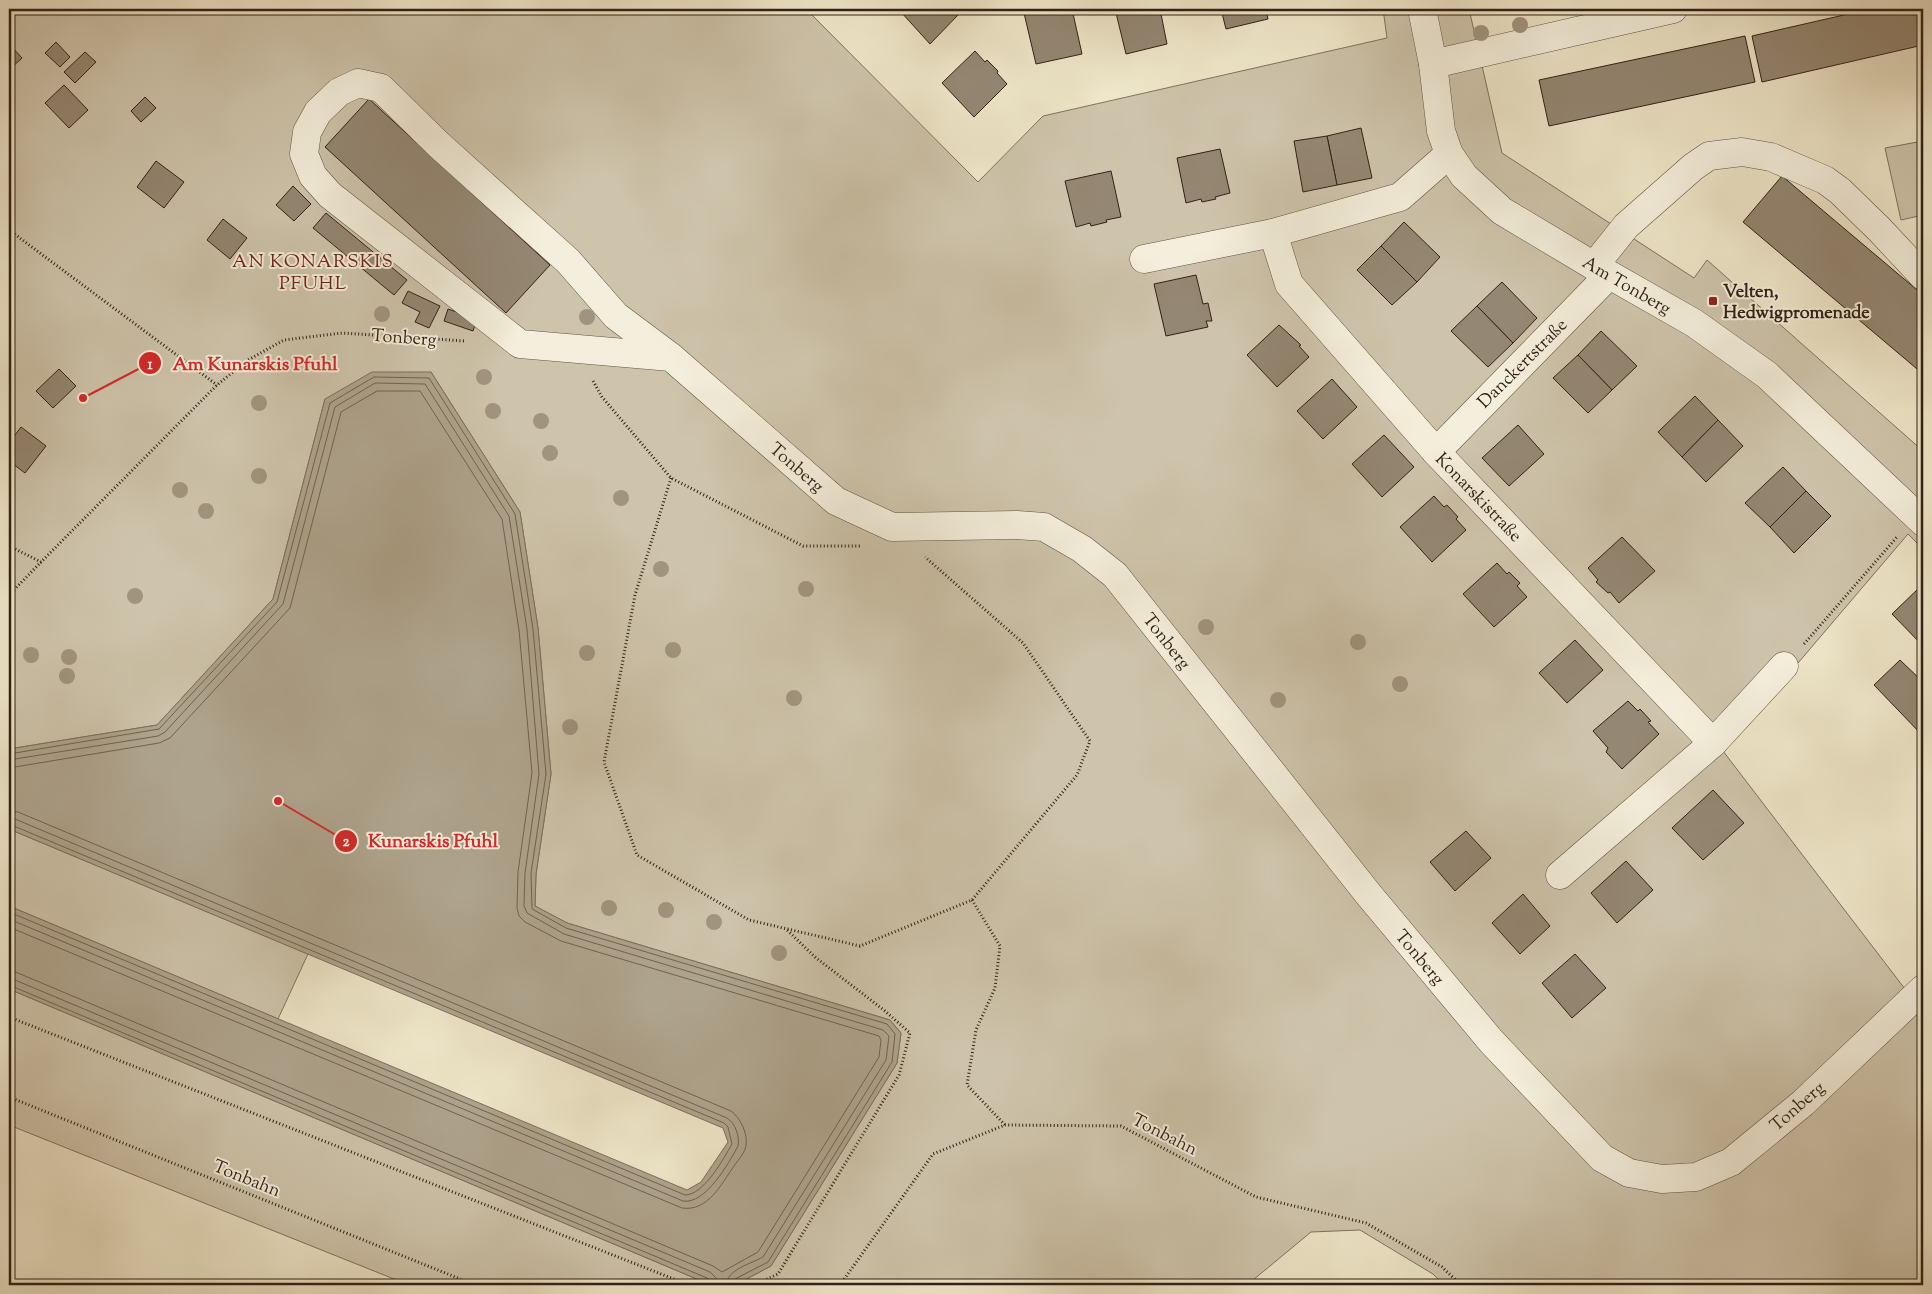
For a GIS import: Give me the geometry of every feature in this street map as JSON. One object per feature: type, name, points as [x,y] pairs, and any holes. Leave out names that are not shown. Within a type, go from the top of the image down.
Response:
[{"type":"street","name":"Am Tonberg","points":[[1422,9],[1433,64],[1441,131],[1449,154],[1464,176],[1502,211],[1694,323],[1767,375],[1920,518]]},
{"type":"street","points":[[1433,64],[1673,9]]},
{"type":"street","name":"Tonberg","points":[[591,349],[520,344],[330,195],[313,176],[304,154],[307,132],[318,112],[339,92],[358,83],[381,88],[446,151],[568,261],[616,316],[671,357],[836,501],[892,527],[1017,525],[1044,527],[1082,549],[1115,575],[1369,895],[1491,1042],[1602,1158],[1629,1173],[1662,1179],[1696,1177],[1731,1162],[1803,1102],[1923,989]]},
{"type":"street","name":"Danckertstraße","points":[[1436,452],[1602,271],[1626,226],[1693,167],[1710,156],[1742,152],[1771,157],[1825,180],[1840,191],[1879,229],[1923,276]]},
{"type":"street","points":[[1144,259],[1273,233],[1400,197],[1449,154]]},
{"type":"street","name":"Konarskistraße","points":[[1273,233],[1290,284],[1436,452],[1714,743]]},
{"type":"street","points":[[591,349],[671,357]]},
{"type":"street","points":[[1560,875],[1714,743],[1784,666]]},
{"type":"path","points":[[9,230],[217,385]]},
{"type":"path","name":"Tonberg","points":[[9,595],[217,385],[248,360],[284,340],[342,333],[474,342]]},
{"type":"path","points":[[591,349],[588,371],[602,397],[671,478],[803,546],[860,547],[892,527],[1022,643],[1090,741],[1077,775],[972,900],[860,946],[749,920],[637,854],[604,762],[635,594],[671,478]]},
{"type":"path","points":[[1784,666],[1920,518]]},
{"type":"path","points":[[9,546],[41,562]]},
{"type":"path","points":[[972,900],[1000,946],[995,988],[976,1030],[967,1085],[1005,1125]]},
{"type":"path","points":[[754,1285],[778,1274],[899,1075],[910,1033],[886,1011],[815,958],[785,929]]},
{"type":"path","points":[[9,1018],[689,1285]]},
{"type":"path","name":"Tonbahn","points":[[9,1097],[475,1285]]},
{"type":"path","name":"Tonbahn","points":[[840,1285],[933,1154],[1005,1125],[1121,1126],[1256,1197],[1366,1223],[1442,1267],[1461,1285]]},
{"type":"shaded area","points":[[9,9],[806,9],[978,182],[1043,116],[1387,38],[1383,9],[1469,9],[1502,153],[1694,278],[1707,260],[1923,451],[1923,549],[1908,534],[1723,751],[1905,989],[1923,972],[1923,1285],[1444,1285],[1433,1274],[1360,1230],[1311,1232],[1247,1285],[726,1285],[737,1284],[771,1266],[897,1063],[901,1033],[890,1020],[567,923],[535,906],[536,874],[551,774],[538,628],[520,512],[431,372],[325,399],[273,599],[157,725],[9,749]]},
{"type":"shaded area","points":[[1923,141],[1923,215],[1901,220],[1885,148]]},
{"type":"shaded area","points":[[9,829],[308,954],[278,1019],[9,906]]},
{"type":"shaded area","points":[[9,989],[711,1285],[409,1285],[9,1125]]},
{"type":"water","points":[[372,372],[431,372],[520,512],[538,628],[551,774],[536,874],[535,906],[567,923],[890,1020],[901,1033],[897,1063],[771,1266],[737,1284],[711,1285],[9,989],[9,906],[687,1190],[701,1182],[728,1142],[723,1128],[9,829],[9,749],[157,725],[273,599],[325,399]]},
{"type":"building","points":[[904,9],[954,9],[959,14],[930,44],[901,12]]},
{"type":"building","points":[[1043,9],[1072,9],[1082,54],[1036,64],[1024,13]]},
{"type":"building","points":[[1136,9],[1160,9],[1167,44],[1126,54],[1116,13]]},
{"type":"building","points":[[1221,9],[1266,9],[1268,19],[1226,29]]},
{"type":"building","points":[[1870,9],[1923,9],[1923,45],[1762,82],[1752,36]]},
{"type":"building","points":[[1745,36],[1755,82],[1549,126],[1539,80]]},
{"type":"building","points":[[56,42],[70,57],[60,67],[45,53]]},
{"type":"building","points":[[9,44],[22,58],[9,70]]},
{"type":"building","points":[[975,51],[985,62],[987,60],[998,71],[997,73],[1007,84],[974,117],[942,83]]},
{"type":"building","points":[[85,52],[96,62],[75,83],[64,72]]},
{"type":"building","points":[[64,85],[88,110],[69,128],[45,103]]},
{"type":"building","points":[[145,97],[156,108],[141,122],[131,111]]},
{"type":"building","points":[[369,99],[550,265],[506,313],[325,147]]},
{"type":"building","points":[[1361,128],[1372,178],[1337,185],[1327,136]]},
{"type":"building","points":[[1327,136],[1337,185],[1303,192],[1294,141]]},
{"type":"building","points":[[1220,149],[1230,193],[1215,197],[1216,199],[1202,202],[1201,199],[1186,203],[1177,158]]},
{"type":"building","points":[[156,161],[184,182],[164,208],[137,187]]},
{"type":"building","points":[[1111,171],[1121,217],[1091,226],[1090,223],[1076,227],[1065,181]]},
{"type":"building","points":[[1782,176],[1923,295],[1923,374],[1743,222]]},
{"type":"building","points":[[293,186],[311,204],[294,221],[276,205]]},
{"type":"building","points":[[326,213],[407,280],[394,295],[313,228]]},
{"type":"building","points":[[223,219],[247,238],[230,259],[207,240]]},
{"type":"building","points":[[1404,222],[1440,257],[1417,282],[1381,246]]},
{"type":"building","points":[[1381,246],[1417,282],[1392,305],[1357,270]]},
{"type":"building","points":[[1196,275],[1203,304],[1208,303],[1212,321],[1206,321],[1208,327],[1166,336],[1154,284]]},
{"type":"building","points":[[1502,282],[1537,318],[1513,343],[1477,306]]},
{"type":"building","points":[[408,291],[440,306],[429,328],[415,322],[420,312],[402,303]]},
{"type":"building","points":[[1477,306],[1513,343],[1488,367],[1451,331]]},
{"type":"building","points":[[448,309],[477,319],[473,331],[444,321]]},
{"type":"building","points":[[1279,325],[1301,345],[1299,346],[1309,357],[1277,387],[1247,355]]},
{"type":"building","points":[[1601,331],[1637,366],[1612,390],[1578,355]]},
{"type":"building","points":[[1578,355],[1612,390],[1588,413],[1553,378]]},
{"type":"building","points":[[59,369],[76,386],[53,408],[36,391]]},
{"type":"building","points":[[1332,379],[1357,407],[1323,439],[1297,411]]},
{"type":"building","points":[[1695,396],[1718,420],[1682,457],[1658,432]]},
{"type":"building","points":[[1718,420],[1743,446],[1706,482],[1682,457]]},
{"type":"building","points":[[1518,425],[1544,454],[1509,486],[1482,458]]},
{"type":"building","points":[[21,427],[46,446],[25,473],[9,461],[9,443]]},
{"type":"building","points":[[1384,435],[1414,467],[1382,497],[1352,464]]},
{"type":"building","points":[[1783,467],[1806,491],[1770,527],[1745,503]]},
{"type":"building","points":[[1806,491],[1831,516],[1794,553],[1770,527]]},
{"type":"building","points":[[1434,496],[1444,507],[1447,505],[1466,530],[1432,562],[1400,527]]},
{"type":"building","points":[[1622,537],[1655,571],[1619,603],[1610,592],[1608,593],[1596,582],[1598,580],[1588,568]]},
{"type":"building","points":[[1497,563],[1507,574],[1509,572],[1520,583],[1517,586],[1527,597],[1494,627],[1463,594]]},
{"type":"building","points":[[1921,586],[1923,588],[1923,646],[1892,614]]},
{"type":"building","points":[[1575,640],[1603,670],[1567,703],[1539,673]]},
{"type":"building","points":[[1900,660],[1923,682],[1923,736],[1874,685]]},
{"type":"building","points":[[1628,701],[1638,711],[1640,709],[1659,734],[1622,769],[1606,752],[1608,748],[1593,731]]},
{"type":"building","points":[[1713,790],[1744,823],[1703,860],[1672,828]]},
{"type":"building","points":[[1466,831],[1491,858],[1455,891],[1430,862]]},
{"type":"building","points":[[1626,861],[1653,890],[1617,923],[1591,893]]},
{"type":"building","points":[[1523,894],[1550,926],[1520,954],[1492,923]]},
{"type":"building","points":[[1575,954],[1606,988],[1572,1018],[1542,983]]},
{"type":"place","name":"Velten, Hedwigpromenade","points":[[1713,301]]},
{"type":"place","name":"Am Kunarskis Pfuhl","points":[[83,398]]},
{"type":"place","name":"Kunarskis Pfuhl","points":[[278,801]]},
{"type":"district","name":"AN KONARSKIS PFUHL","points":[[313,271]]}]
